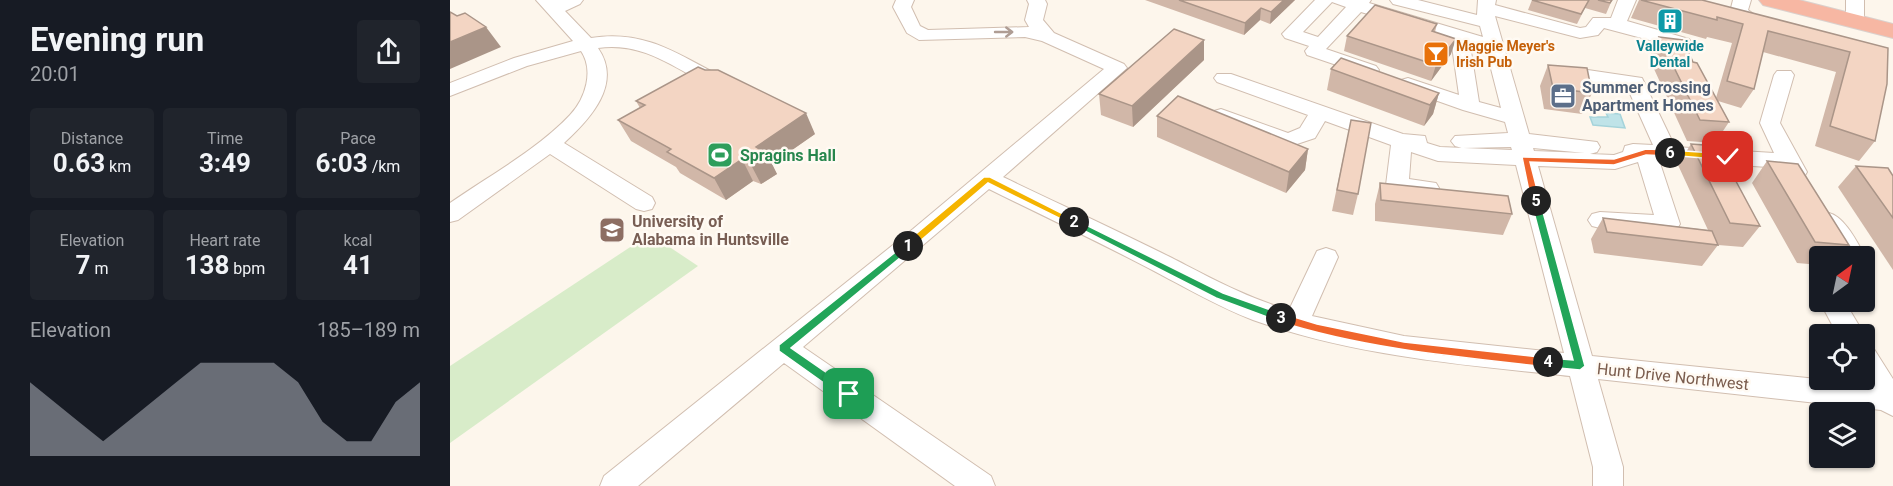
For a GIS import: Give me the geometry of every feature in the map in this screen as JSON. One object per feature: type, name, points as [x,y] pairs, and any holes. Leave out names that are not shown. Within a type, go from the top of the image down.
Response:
[{"type":"highway","points":[[1772,0],[1855,10],[1893,31]]},
{"type":"street","points":[[549,4],[574,0]]},
{"type":"street","points":[[615,486],[1118,68],[1048,37],[1000,32],[960,36],[925,36],[913,29],[902,7],[905,0]]},
{"type":"street","points":[[1320,44],[1291,34],[1325,0]]},
{"type":"street","points":[[1399,0],[1487,10],[1580,33],[1592,31],[1599,22],[1617,24],[1683,43]]},
{"type":"street","points":[[1617,24],[1627,0]]},
{"type":"street","points":[[1742,0],[1739,12],[1753,22],[1786,30]]},
{"type":"street","points":[[1495,46],[1353,2],[1314,51],[1470,106],[1514,118]]},
{"type":"street","points":[[450,214],[550,144],[579,118],[591,99],[598,78],[596,59],[549,4]]},
{"type":"street","points":[[1036,6],[1034,20],[1038,28],[1048,37]]},
{"type":"street","points":[[1487,10],[1522,150],[1608,467],[1608,486]]},
{"type":"street","points":[[1460,36],[1470,106]]},
{"type":"street","points":[[450,90],[504,69],[585,44],[619,41],[646,45],[723,85]]},
{"type":"street","points":[[1581,75],[1635,82],[1656,153],[1668,224],[1600,220]]},
{"type":"street","points":[[1785,75],[1770,123],[1788,161],[1846,246]]},
{"type":"street","points":[[1224,78],[1402,141],[1522,150],[1656,153],[1788,161]]},
{"type":"street","points":[[1207,109],[1288,140],[1308,133],[1320,112]]},
{"type":"street","points":[[1402,141],[1397,185],[1444,190]]},
{"type":"street","points":[[550,144],[644,203]]},
{"type":"street","name":"Hunt Drive Northwest","points":[[987,179],[1164,265],[1219,295],[1296,322],[1404,347],[1892,402]]},
{"type":"street","points":[[1296,322],[1326,257]]},
{"type":"street","points":[[783,348],[980,486]]},
{"type":"street","points":[[1875,375],[1892,402]]},
{"type":"green space","points":[[650,234],[698,266],[450,443],[450,366]]},
{"type":"water","points":[[1606,113],[1620,114],[1625,128],[1593,125],[1590,117],[1608,117]]},
{"type":"building","points":[[1179,0],[1284,0],[1271,12],[1261,8],[1245,23]]},
{"type":"building","points":[[1532,0],[1589,0],[1581,14]]},
{"type":"building","points":[[1641,0],[1702,0],[1888,48],[1887,84],[1875,141],[1830,126],[1850,52],[1768,31],[1754,89],[1727,81],[1743,24],[1717,17],[1717,20]]},
{"type":"building","points":[[1375,5],[1437,24],[1432,31],[1456,39],[1436,65],[1347,36]]},
{"type":"building","points":[[450,12],[457,16],[465,13],[486,27],[450,42]]},
{"type":"building","points":[[1174,29],[1204,40],[1132,106],[1099,94]]},
{"type":"building","points":[[1659,37],[1683,40],[1693,62],[1697,63],[1729,122],[1700,120]]},
{"type":"building","points":[[1341,58],[1439,93],[1430,105],[1331,69]]},
{"type":"building","points":[[1548,65],[1587,68],[1592,93],[1553,88]]},
{"type":"building","name":"Spragins Hall","points":[[698,67],[705,70],[718,70],[806,113],[756,147],[766,153],[750,163],[742,159],[714,178],[667,152],[671,149],[618,120],[645,105],[636,101]]},
{"type":"building","points":[[1178,96],[1308,149],[1289,172],[1157,116]]},
{"type":"building","points":[[1351,120],[1371,123],[1358,194],[1337,190]]},
{"type":"building","points":[[1691,144],[1717,146],[1760,226],[1730,223]]},
{"type":"building","points":[[1767,161],[1798,164],[1849,245],[1815,242]]},
{"type":"building","points":[[1856,166],[1888,168],[1893,176],[1893,218]]},
{"type":"building","points":[[1380,183],[1508,196],[1512,214],[1381,200]]},
{"type":"building","points":[[1603,218],[1712,231],[1718,245],[1607,232]]},
{"type":"place","name":"Valleywide Dental","points":[[1670,21]]},
{"type":"place","name":"Maggie Meyer's Irish Pub","points":[[1436,54]]},
{"type":"place","name":"Summer Crossing Apartment Homes","points":[[1563,96]]},
{"type":"place","name":"Spragins Hall","points":[[720,155]]},
{"type":"place","name":"University of Alabama in Huntsville","points":[[612,230]]},
{"type":"route","points":[[849,394],[783,348],[987,179],[1164,265],[1219,295],[1261,312],[1317,328],[1404,347],[1580,366],[1525,159],[1614,162],[1646,152],[1728,157]]}]
